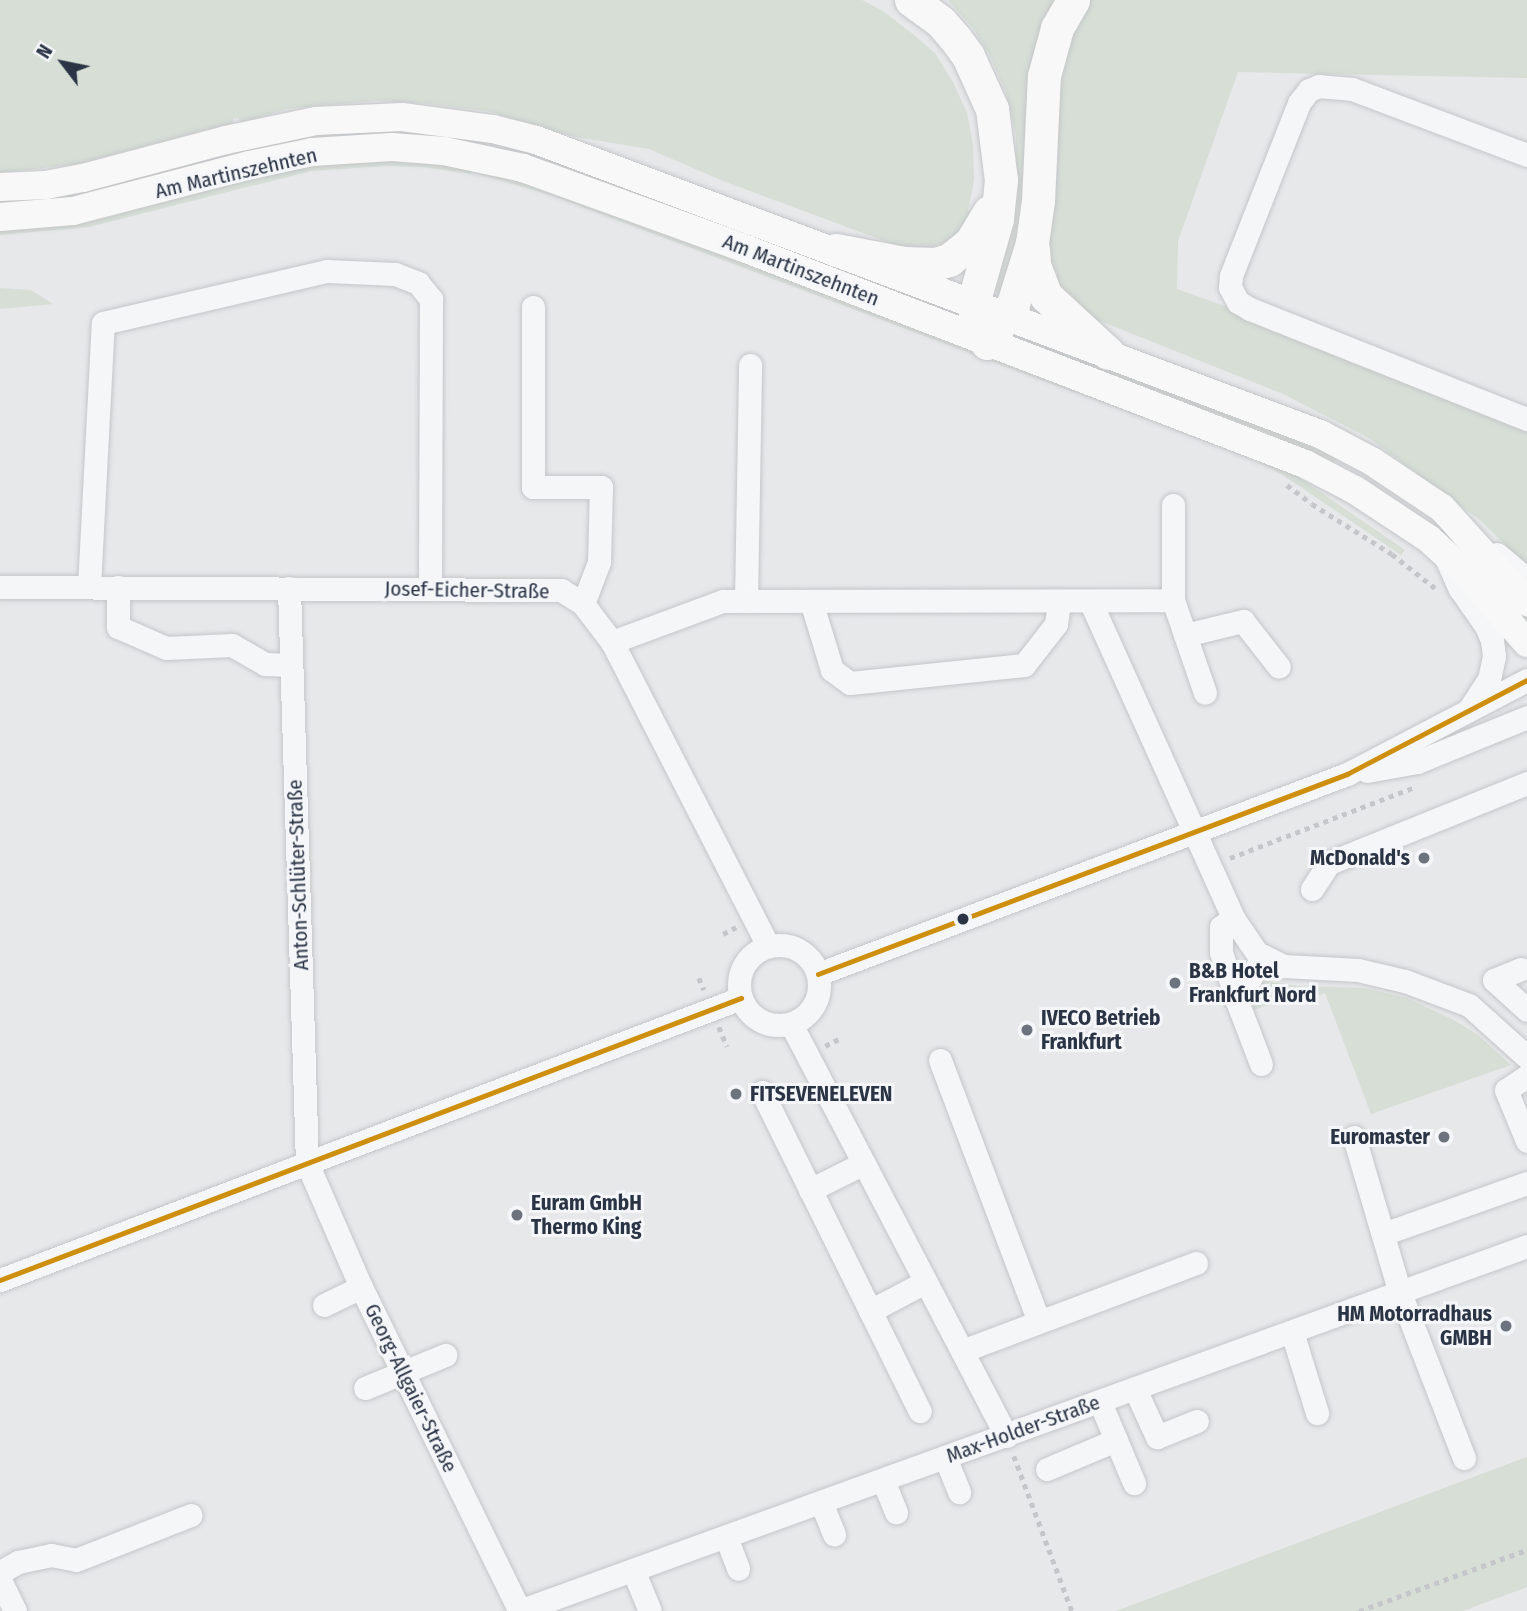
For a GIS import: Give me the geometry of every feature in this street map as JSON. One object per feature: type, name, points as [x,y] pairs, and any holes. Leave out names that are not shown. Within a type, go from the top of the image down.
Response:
[{"type":"highway","points":[[911,0],[941,22],[968,56],[992,109],[1001,180],[997,219],[973,303],[977,323],[987,343],[1007,316],[1023,279],[1038,201],[1044,76],[1057,28],[1073,0]]},
{"type":"highway","points":[[836,250],[920,264],[949,260],[982,229],[1001,180]]},
{"type":"highway","points":[[1032,243],[1034,265],[1046,296],[1108,353]]},
{"type":"main road","name":"Am Martinszehnten","points":[[0,187],[46,185],[82,178],[226,140],[316,121],[402,117],[493,129],[536,140],[836,250],[1320,434],[1417,490],[1456,521],[1527,602]]},
{"type":"main road","name":"Am Martinszehnten","points":[[0,217],[73,211],[250,165],[312,152],[392,147],[444,151],[523,168],[578,186],[1305,464],[1390,511],[1444,552],[1527,643]]},
{"type":"street","points":[[1527,155],[1352,89],[1319,86],[1308,90],[1298,103],[1231,276],[1230,287],[1238,302],[1250,309],[1527,419]]},
{"type":"street","points":[[89,587],[103,323],[327,271],[396,274],[418,283],[430,299],[430,589]]},
{"type":"street","points":[[533,307],[533,487],[601,487],[599,562],[583,604]]},
{"type":"street","points":[[747,601],[750,365]]},
{"type":"street","points":[[1173,505],[1172,600],[1205,693]]},
{"type":"street","points":[[1456,521],[1527,579]]},
{"type":"street","points":[[1444,552],[1460,589],[1486,626],[1494,656],[1482,692],[1464,715]]},
{"type":"street","name":"Josef-Eicher-Straße","points":[[0,587],[561,590],[583,604],[612,642],[768,946]]},
{"type":"street","points":[[118,587],[118,627],[166,648],[232,645],[265,664],[291,665]]},
{"type":"street","name":"Anton-Schlüter-Straße","points":[[289,587],[307,1163]]},
{"type":"street","points":[[612,642],[723,601],[1091,603],[1172,600]]},
{"type":"street","points":[[811,601],[832,670],[850,683],[1024,665],[1056,624],[1059,602]]},
{"type":"street","points":[[1091,603],[1233,918],[1257,953],[1284,966],[1358,970],[1393,978],[1469,1005],[1527,1057]]},
{"type":"street","points":[[1185,635],[1243,621],[1279,667]]},
{"type":"street","points":[[818,974],[1347,774],[1527,680]]},
{"type":"street","points":[[1347,774],[1417,762],[1527,717]]},
{"type":"street","points":[[1312,888],[1329,863],[1527,783]]},
{"type":"street","points":[[1233,918],[1221,927],[1221,952],[1261,1064]]},
{"type":"street","points":[[784,945],[799,950],[812,962],[818,974],[819,990],[813,1006],[803,1017],[791,1024],[776,1025],[758,1020],[741,998],[739,987],[742,970],[753,954],[768,946],[784,945]]},
{"type":"street","points":[[1237,1001],[1263,956]]},
{"type":"street","points":[[1521,969],[1494,980],[1527,1010]]},
{"type":"street","points":[[0,1280],[741,998]]},
{"type":"street","points":[[791,1024],[1010,1446]]},
{"type":"street","points":[[940,1060],[1038,1321]]},
{"type":"street","points":[[1527,1076],[1506,1090],[1527,1141]]},
{"type":"street","points":[[762,1092],[920,1411]]},
{"type":"street","points":[[1354,1137],[1400,1293],[1464,1458]]},
{"type":"street","name":"Georg-Allgaier-Straße","points":[[307,1163],[361,1287],[520,1611]]},
{"type":"street","points":[[810,1190],[864,1164]]},
{"type":"street","points":[[1383,1234],[1527,1183]]},
{"type":"street","name":"Max-Holder-Straße","points":[[520,1611],[945,1457],[1010,1446],[1100,1402],[1527,1246]]},
{"type":"street","points":[[962,1351],[1196,1263]]},
{"type":"street","points":[[870,1311],[925,1282]]},
{"type":"street","points":[[324,1305],[361,1287]]},
{"type":"street","points":[[1292,1332],[1317,1413]]},
{"type":"street","points":[[365,1388],[444,1355]]},
{"type":"street","points":[[1135,1389],[1157,1437],[1197,1421]]},
{"type":"street","points":[[1100,1402],[1134,1483]]},
{"type":"street","points":[[1047,1469],[1116,1440]]},
{"type":"street","points":[[945,1457],[959,1492]]},
{"type":"street","points":[[883,1480],[896,1513]]},
{"type":"street","points":[[821,1502],[834,1535]]},
{"type":"street","points":[[0,1572],[18,1562],[51,1555],[76,1560],[191,1515]]},
{"type":"street","points":[[726,1536],[737,1569]]},
{"type":"street","points":[[633,1570],[650,1611]]},
{"type":"street","points":[[0,1580],[15,1611]]},
{"type":"path","points":[[1279,479],[1312,504],[1392,554],[1440,594]]},
{"type":"path","points":[[1210,865],[1418,785]]},
{"type":"path","points":[[1010,1446],[1073,1611]]},
{"type":"path","points":[[1359,1611],[1527,1550]]},
{"type":"shaded area","points":[[0,0],[862,0],[883,11],[935,53],[953,82],[967,113],[973,144],[974,180],[968,210],[973,214],[950,241],[924,249],[898,246],[723,181],[649,149],[571,136],[487,111],[375,101],[287,109],[241,123],[238,117],[233,119],[233,123],[77,164],[0,173]]},
{"type":"shaded area","points":[[948,0],[1061,0],[1026,218],[1000,293],[992,289],[1015,202],[1016,135],[1006,92],[991,58],[973,28]]},
{"type":"shaded area","points":[[1089,0],[1527,0],[1527,78],[1238,72],[1178,241],[1177,289],[1320,340],[1527,429],[1527,566],[1480,520],[1369,438],[1283,394],[1080,313],[1055,285],[1047,260],[1053,110],[1068,32]]},
{"type":"shaded area","points":[[380,160],[471,168],[471,174],[423,167],[385,166],[311,171],[89,227],[0,235],[0,231],[60,227],[102,219],[304,167]]},
{"type":"shaded area","points":[[475,170],[542,187],[1078,388],[1076,393],[553,196],[475,173]]},
{"type":"shaded area","points":[[0,288],[31,290],[53,304],[0,309]]},
{"type":"shaded area","points":[[1025,335],[1272,430],[1336,457],[1334,462],[1260,430],[1032,344],[1024,339]]},
{"type":"shaded area","points":[[1081,390],[1288,470],[1405,550],[1401,555],[1283,475],[1254,460],[1081,394]]},
{"type":"shaded area","points":[[1263,980],[1298,986],[1364,988],[1407,998],[1454,1020],[1478,1035],[1511,1065],[1371,1114],[1325,993],[1308,999],[1305,991],[1254,1010],[1250,1001]]},
{"type":"shaded area","points":[[1527,1457],[1527,1587],[1463,1611],[1116,1611]]},
{"type":"transit line","points":[[818,974],[1347,774],[1527,680]]},
{"type":"transit line","points":[[0,1280],[741,998]]},
{"type":"place","name":"McDonald's","points":[[1424,858]]},
{"type":"place","name":"B&B Hotel Frankfurt Nord","points":[[1175,983]]},
{"type":"place","name":"IVECO Betrieb Frankfurt","points":[[1027,1030]]},
{"type":"place","name":"FITSEVENELEVEN","points":[[736,1094]]},
{"type":"place","name":"Euromaster","points":[[1444,1137]]},
{"type":"place","name":"Euram GmbH Thermo King","points":[[517,1215]]},
{"type":"place","name":"HM Motorradhaus GMBH","points":[[1506,1326]]}]
